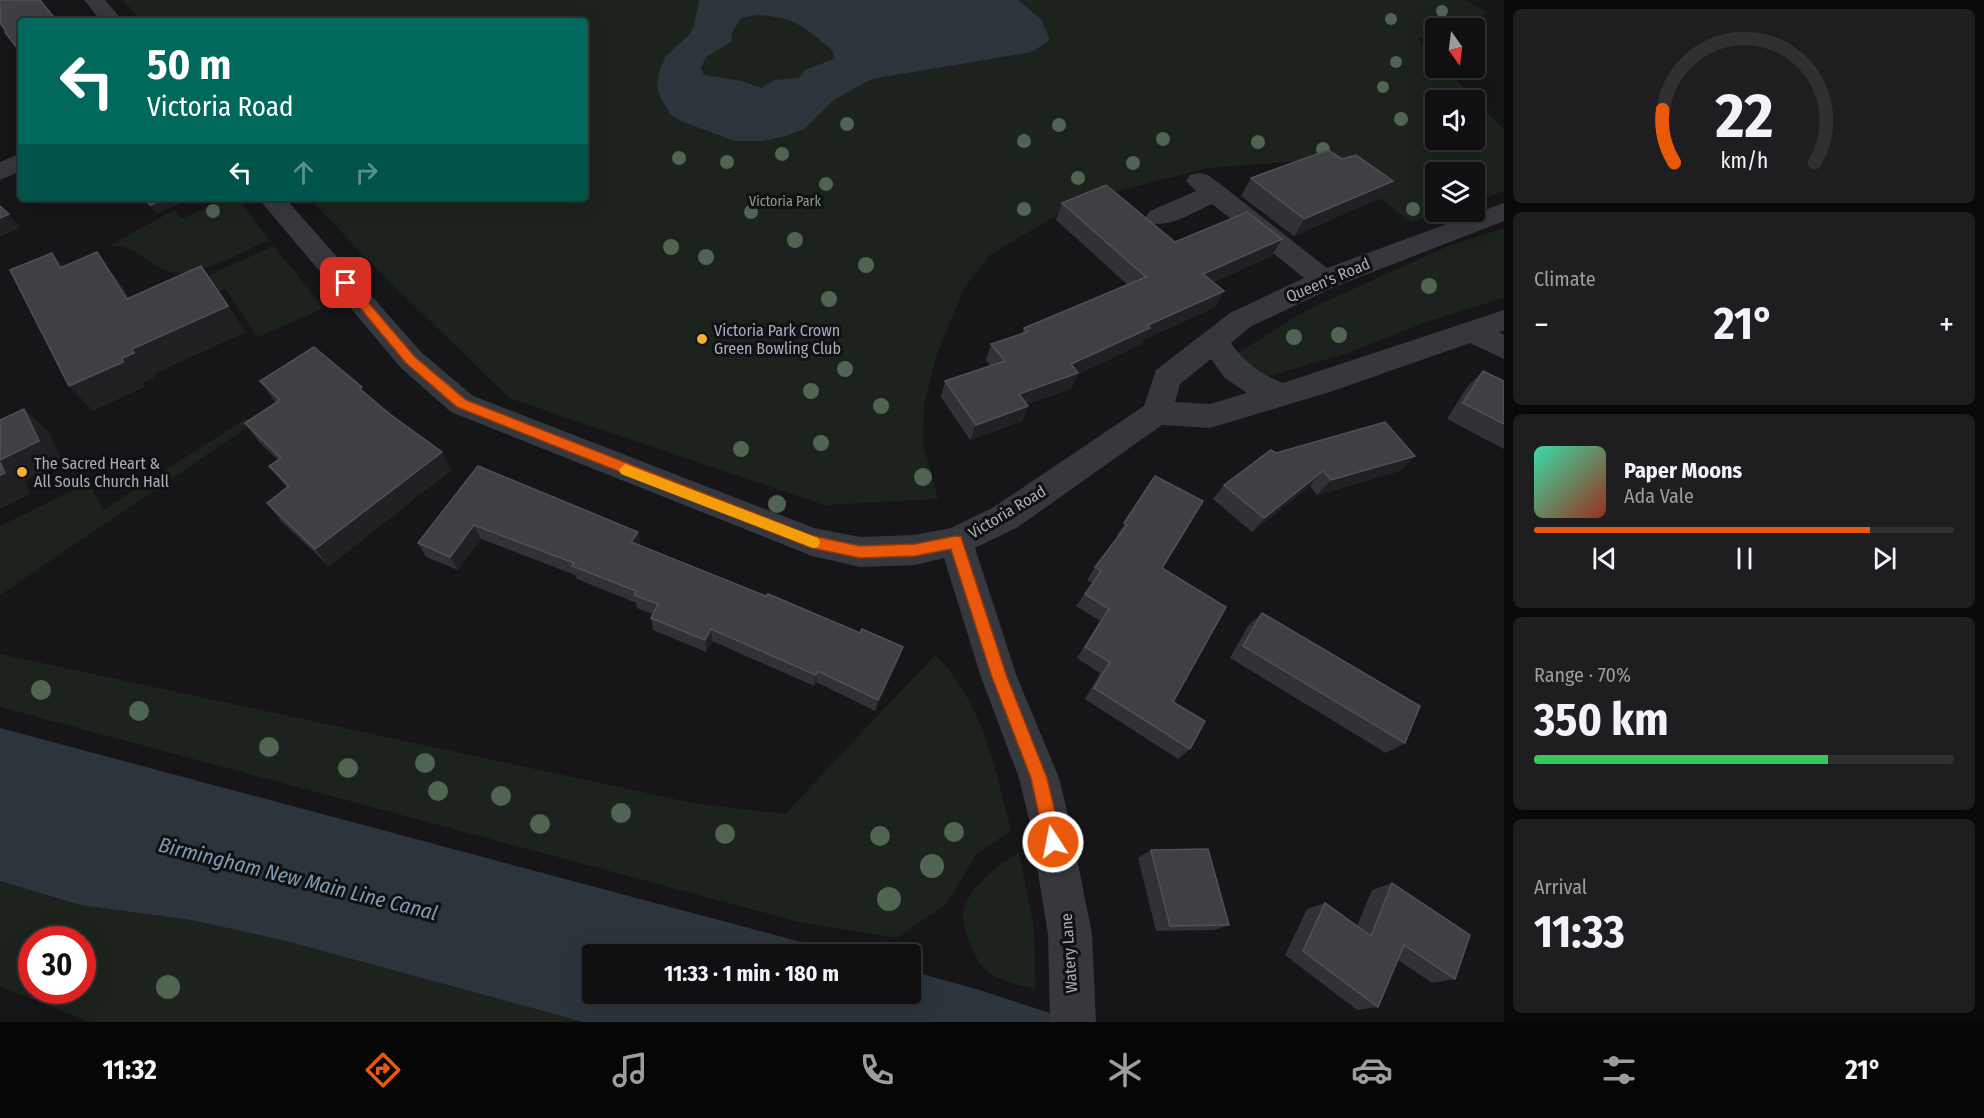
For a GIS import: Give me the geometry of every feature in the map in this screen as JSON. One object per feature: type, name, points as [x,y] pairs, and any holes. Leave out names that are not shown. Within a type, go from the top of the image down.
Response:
[{"type":"street","points":[[94,0],[109,18]]},
{"type":"street","points":[[0,172],[18,163]]},
{"type":"street","points":[[1159,217],[1207,187],[1324,280]]},
{"type":"street","name":"Victoria Road","points":[[274,201],[411,360],[462,404],[812,542],[860,552],[915,550],[956,542],[1006,517],[1157,413]]},
{"type":"street","name":"Queen's Road","points":[[1157,413],[1167,378],[1240,320],[1324,280],[1504,211]]},
{"type":"street","points":[[1157,413],[1210,416],[1319,384],[1504,320]]},
{"type":"street","points":[[1472,331],[1504,348]]},
{"type":"street","points":[[1214,341],[1236,372],[1249,383],[1281,394]]},
{"type":"street","name":"Watery Lane","points":[[956,542],[999,677],[1039,778],[1049,819],[1070,934],[1073,1022]]},
{"type":"green space","name":"Victoria Park","points":[[123,0],[1465,0],[1488,13],[1474,18],[1425,18],[1425,36],[1418,39],[1425,46],[1425,78],[1455,78],[1466,90],[1425,90],[1425,150],[1485,150],[1485,110],[1504,130],[1504,191],[1485,198],[1485,162],[1425,162],[1425,218],[1411,222],[1327,159],[1207,168],[1080,201],[990,255],[964,288],[937,354],[924,405],[923,444],[938,499],[824,505],[509,398],[374,266],[312,201],[588,201],[588,18],[139,18]]},
{"type":"green space","points":[[221,201],[240,201],[269,240],[216,264],[188,272],[163,269],[132,250],[109,246],[174,210],[182,219]]},
{"type":"green space","points":[[1504,228],[1504,298],[1429,321],[1348,353],[1262,378],[1238,353],[1305,311],[1448,246]]},
{"type":"green space","points":[[274,246],[324,308],[258,337],[225,289],[203,300],[121,315]]},
{"type":"green space","points":[[247,418],[252,424],[0,595],[0,526],[89,483],[103,510]]},
{"type":"green space","points":[[0,654],[693,803],[785,814],[935,655],[965,693],[976,714],[992,759],[1011,830],[976,855],[946,904],[897,938],[803,923],[0,707]]},
{"type":"green space","points":[[1019,852],[1034,928],[1035,989],[991,974],[972,949],[963,919],[964,907],[976,887],[996,868]]},
{"type":"green space","points":[[0,881],[80,905],[191,920],[282,940],[583,1022],[90,1022],[45,1004],[96,1004],[96,926],[18,926],[18,993],[0,986]]},
{"type":"water","points":[[699,0],[1018,0],[1041,19],[1050,40],[1032,52],[872,79],[835,99],[804,129],[763,141],[735,141],[683,122],[671,115],[661,99],[657,86],[660,69],[666,56],[689,35],[694,26]],"holes":[[[757,15],[791,21],[807,30],[833,51],[834,59],[805,70],[799,78],[775,80],[761,88],[742,81],[704,75],[701,68],[706,57],[731,42],[732,33],[741,18]]]},
{"type":"water","name":"Birmingham New Main Line Canal","points":[[0,728],[809,944],[582,944],[582,1004],[921,1004],[921,974],[1078,1022],[583,1022],[282,940],[191,920],[80,905],[0,881]]},
{"type":"building","points":[[0,0],[40,0],[55,18],[18,18],[18,49],[5,32],[0,23]]},
{"type":"building","points":[[1328,150],[1342,159],[1356,155],[1393,181],[1304,219],[1251,178]]},
{"type":"building","points":[[1106,185],[1175,242],[1247,212],[1282,239],[1203,274],[1224,291],[1148,325],[1150,328],[1071,364],[1078,373],[1019,394],[1028,406],[976,425],[945,381],[1005,361],[991,344],[1027,332],[1024,328],[1146,277],[1062,203]]},
{"type":"building","points":[[147,201],[159,201],[150,205]]},
{"type":"building","points":[[0,206],[9,214],[0,218]]},
{"type":"building","points":[[97,252],[127,299],[201,266],[228,306],[132,349],[134,353],[122,358],[123,362],[69,386],[10,270],[52,253],[60,268]]},
{"type":"building","points":[[314,347],[391,415],[442,452],[315,549],[267,503],[289,486],[269,466],[281,458],[245,423],[280,400],[260,381]]},
{"type":"building","points":[[1483,371],[1504,381],[1504,424],[1463,403]]},
{"type":"building","points":[[24,409],[39,441],[0,460],[0,420]]},
{"type":"building","points":[[1385,422],[1415,456],[1331,480],[1323,471],[1264,518],[1224,485],[1271,450],[1276,453]]},
{"type":"building","points":[[0,462],[5,473],[0,475]]},
{"type":"building","points":[[478,466],[638,532],[631,542],[766,596],[768,594],[860,633],[862,629],[903,647],[878,700],[818,671],[816,675],[711,629],[705,640],[651,618],[658,604],[634,595],[636,591],[572,566],[574,563],[474,525],[450,557],[418,543]]},
{"type":"building","points":[[1155,476],[1203,501],[1162,568],[1226,607],[1173,702],[1205,721],[1190,749],[1094,688],[1110,662],[1085,647],[1109,609],[1085,594],[1101,571],[1095,567],[1127,525],[1124,523]]},
{"type":"building","points":[[1262,613],[1420,706],[1405,743],[1243,646]]},
{"type":"building","points":[[1208,849],[1229,925],[1170,926],[1151,850]]},
{"type":"building","points":[[1392,883],[1470,935],[1455,979],[1404,945],[1378,1007],[1303,951],[1325,903],[1371,936]]},
{"type":"slow traffic","points":[[625,470],[813,542]]},
{"type":"place","name":"Victoria Park Crown Green Bowling Club","points":[[702,339]]},
{"type":"place","name":"The Sacred Heart & All Souls Church Hall","points":[[22,472]]},
{"type":"route","points":[[346,283],[411,360],[462,404],[812,542],[860,552],[915,550],[956,542],[999,677],[1039,778],[1053,842]]}]
